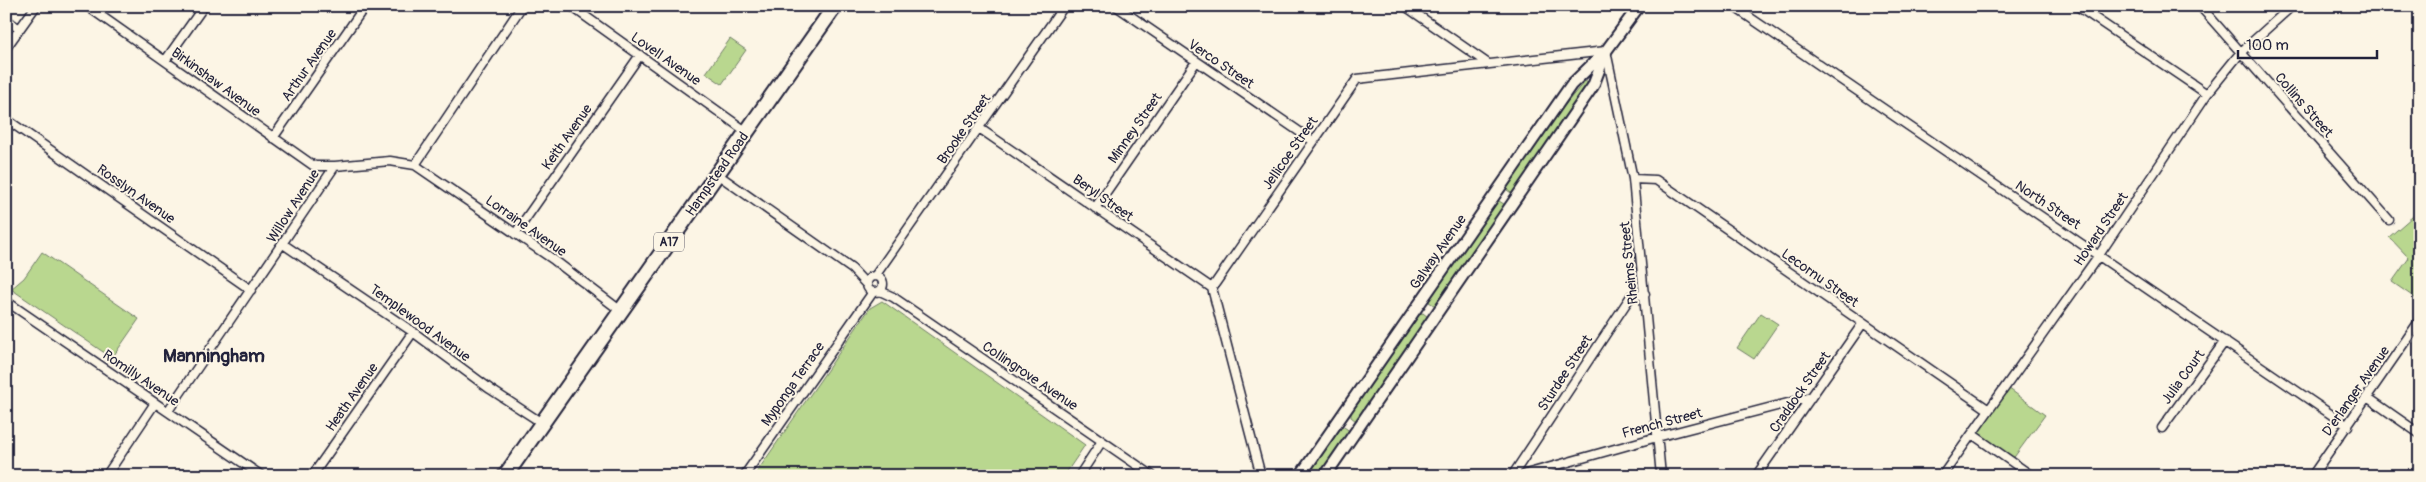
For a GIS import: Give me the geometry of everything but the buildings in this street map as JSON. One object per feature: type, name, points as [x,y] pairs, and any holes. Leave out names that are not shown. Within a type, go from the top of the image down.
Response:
[{"type":"highway","name":"Hampstead Road","points":[[509,472],[833,7]]},
{"type":"street","points":[[6,48],[36,6]]},
{"type":"street","name":"Birkinshaw Avenue","points":[[87,6],[314,166],[335,166]]},
{"type":"street","points":[[165,61],[204,6]]},
{"type":"street","name":"Arthur Avenue","points":[[273,138],[365,6]]},
{"type":"street","points":[[415,165],[522,6]]},
{"type":"street","name":"Lovell Avenue","points":[[571,6],[746,132]]},
{"type":"street","name":"Brooke Street","points":[[874,284],[884,266],[1064,6]]},
{"type":"street","name":"Verco Street","points":[[1116,6],[1313,141]]},
{"type":"street","points":[[1405,6],[1488,63]]},
{"type":"street","name":"Galway Avenue","points":[[1300,476],[1571,85],[1606,51],[1639,6]]},
{"type":"street","name":"North Street","points":[[1733,6],[2348,426]]},
{"type":"street","points":[[2077,6],[2207,94]]},
{"type":"street","name":"Collins Street","points":[[2200,6],[2389,220]]},
{"type":"street","name":"Howard Street","points":[[1942,476],[2099,255],[2207,94],[2241,52],[2292,6]]},
{"type":"street","points":[[6,19],[19,28]]},
{"type":"street","name":"Jellicoe Street","points":[[1212,288],[1357,79],[1606,51]]},
{"type":"street","name":"Galway Avenue","points":[[1325,476],[1593,86],[1606,51]]},
{"type":"street","name":"Rheims Street","points":[[1606,51],[1633,179],[1661,476]]},
{"type":"street","name":"Keith Avenue","points":[[515,234],[640,55]]},
{"type":"street","name":"Minney Street","points":[[1095,208],[1196,62]]},
{"type":"street","name":"Rosslyn Avenue","points":[[6,119],[251,290]]},
{"type":"street","name":"Beryl Street","points":[[980,128],[1212,288]]},
{"type":"street","name":"Willow Avenue","points":[[168,410],[284,244],[335,166],[390,161],[415,165]]},
{"type":"street","name":"Lorraine Avenue","points":[[415,165],[554,260],[621,310]]},
{"type":"street","name":"Collingrove Avenue","points":[[717,174],[893,298],[1153,476]]},
{"type":"street","name":"Lecornu Street","points":[[1633,179],[1656,180],[1989,410]]},
{"type":"street","name":"Templewood Avenue","points":[[284,244],[542,423]]},
{"type":"street","name":"Myponga Terrace","points":[[744,476],[862,306],[874,284]]},
{"type":"street","points":[[1212,288],[1261,476]]},
{"type":"street","name":"Sturdee Street","points":[[1512,476],[1630,296],[1645,294]]},
{"type":"street","name":"Romilly Avenue","points":[[6,301],[262,476]]},
{"type":"street","name":"D'erlanger Avenue","points":[[2312,476],[2420,320]]},
{"type":"street","name":"Craddock Street","points":[[1756,476],[1863,323]]},
{"type":"street","name":"Heath Avenue","points":[[312,476],[412,332]]},
{"type":"street","name":"Julia Court","points":[[2162,428],[2225,341]]},
{"type":"street","name":"French Street","points":[[1519,476],[1657,437],[1811,397]]},
{"type":"street","points":[[2367,397],[2420,434]]},
{"type":"street","points":[[106,476],[156,403]]},
{"type":"street","points":[[1972,434],[2032,476]]},
{"type":"street","points":[[1079,476],[1102,441]]},
{"type":"green space","points":[[730,39],[746,50],[722,84],[706,73]]},
{"type":"green space","points":[[1585,81],[1588,83],[1514,195],[1507,190],[1507,186],[1556,115]]},
{"type":"green space","points":[[1499,201],[1507,206],[1437,307],[1429,302],[1496,202]]},
{"type":"green space","points":[[2420,210],[2420,298],[2418,300],[2392,282],[2409,258],[2389,237]]},
{"type":"green space","points":[[42,252],[139,319],[112,358],[11,289],[24,278]]},
{"type":"green space","points":[[882,301],[1085,445],[1064,476],[754,476],[870,308]]},
{"type":"green space","points":[[1423,313],[1428,317],[1356,421],[1351,417],[1351,413],[1419,314]]},
{"type":"green space","points":[[1761,313],[1778,324],[1754,359],[1737,348]]},
{"type":"green space","points":[[2008,388],[2045,415],[2012,460],[1975,434]]},
{"type":"green space","points":[[1344,427],[1351,432],[1323,476],[1307,476],[1340,428]]},
{"type":"district","name":"Manningham","points":[[214,356]]}]
